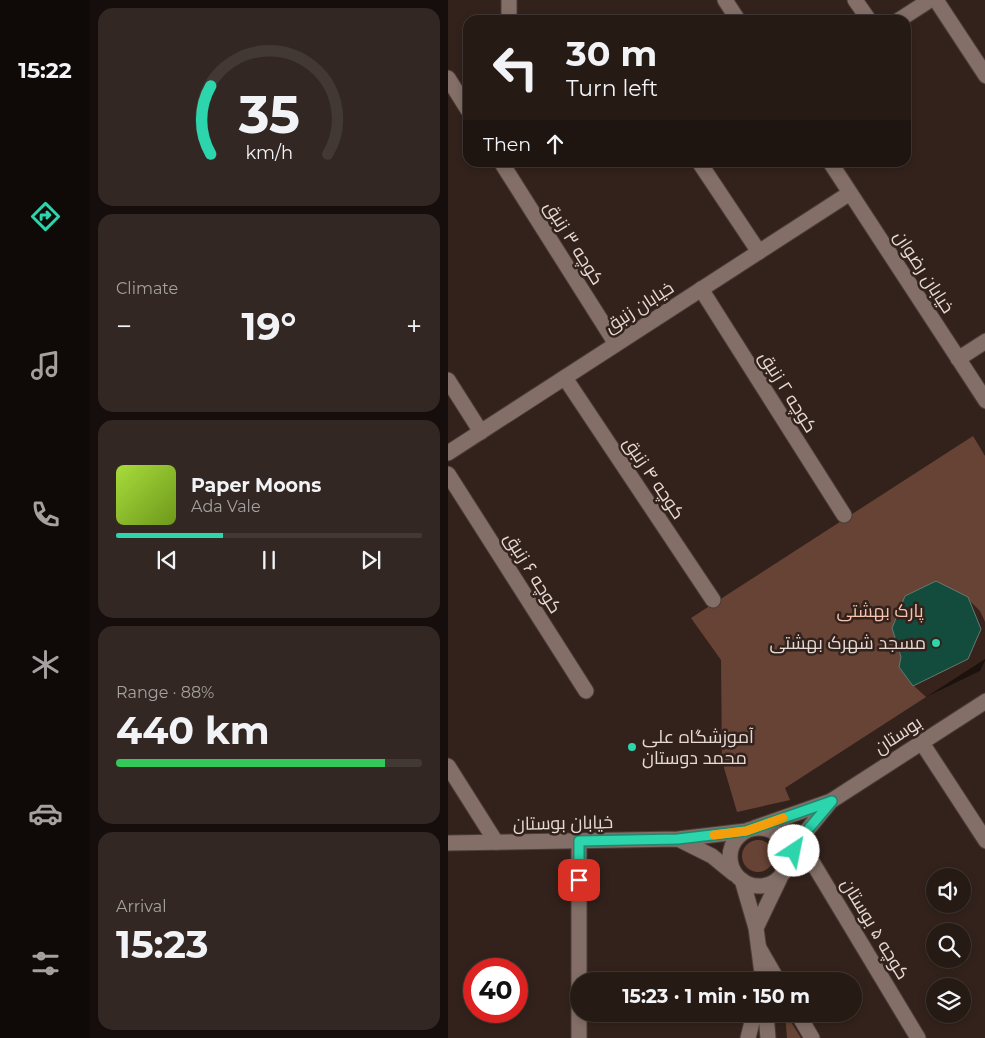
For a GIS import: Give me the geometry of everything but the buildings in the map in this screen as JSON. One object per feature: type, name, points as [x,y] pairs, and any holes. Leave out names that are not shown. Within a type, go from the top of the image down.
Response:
[{"type":"street","points":[[509,0],[509,15]]},
{"type":"street","points":[[725,0],[735,15]]},
{"type":"street","points":[[856,0],[866,15]]},
{"type":"street","points":[[907,15],[930,0]]},
{"type":"street","points":[[936,0],[986,76]]},
{"type":"street","points":[[448,78],[463,102]]},
{"type":"street","name":"کوچه ۳ زنبق","points":[[504,167],[616,344]]},
{"type":"street","points":[[702,167],[759,252]]},
{"type":"street","name":"خیابان رضوان","points":[[833,167],[986,401]]},
{"type":"street","name":"خیابان زنبق","points":[[448,453],[850,193]]},
{"type":"street","name":"کوچه ۲ زنبق","points":[[701,289],[844,515]]},
{"type":"street","points":[[958,359],[986,341]]},
{"type":"street","name":"کوچه ۴ زنبق","points":[[565,378],[713,600]]},
{"type":"street","points":[[448,380],[481,432]]},
{"type":"street","name":"کوچه ۶ زنبق","points":[[448,474],[586,691]]},
{"type":"street","name":"بوستان","points":[[832,801],[986,701]]},
{"type":"street","points":[[922,742],[986,841]]},
{"type":"street","points":[[448,766],[496,842]]},
{"type":"street","points":[[762,972],[756,928],[740,879],[730,862],[730,852],[733,844],[738,836],[750,830],[832,801]]},
{"type":"street","points":[[756,928],[799,840],[832,801]]},
{"type":"street","points":[[750,830],[764,828],[780,836],[788,853],[788,862]]},
{"type":"street","name":"خیابان بوستان","points":[[448,843],[678,839],[750,830]]},
{"type":"street","points":[[678,839],[712,856],[740,879],[754,886],[764,886],[780,878]]},
{"type":"street","name":"کوچه ۵ بوستان","points":[[799,840],[918,1038]]},
{"type":"street","points":[[578,1038],[579,841]]},
{"type":"street","points":[[758,948],[773,972]]},
{"type":"street","points":[[748,1038],[752,1022]]},
{"type":"street","points":[[767,1022],[768,1038]]},
{"type":"street","points":[[803,1022],[812,1038]]},
{"type":"green space","name":"پارک بهشتی","points":[[973,436],[985,456],[985,659],[785,788],[790,800],[737,812],[722,761],[721,660],[691,618]]},
{"type":"green space","points":[[758,840],[764,841],[769,845],[773,850],[773,862],[769,867],[764,871],[758,872],[752,871],[747,867],[743,862],[742,856],[743,850],[747,845],[752,841]]},
{"type":"green space","points":[[786,1022],[791,1022],[801,1038],[787,1038]]},
{"type":"slow traffic","points":[[714,835],[746,831],[783,818]]},
{"type":"place","name":"مسجد شهرک بهشتی","points":[[936,643]]},
{"type":"place","name":"آموزشگاه علی محمد دوستان","points":[[632,747]]},
{"type":"route","points":[[579,880],[579,841],[678,839],[746,831],[832,801],[799,840],[794,851]]}]
